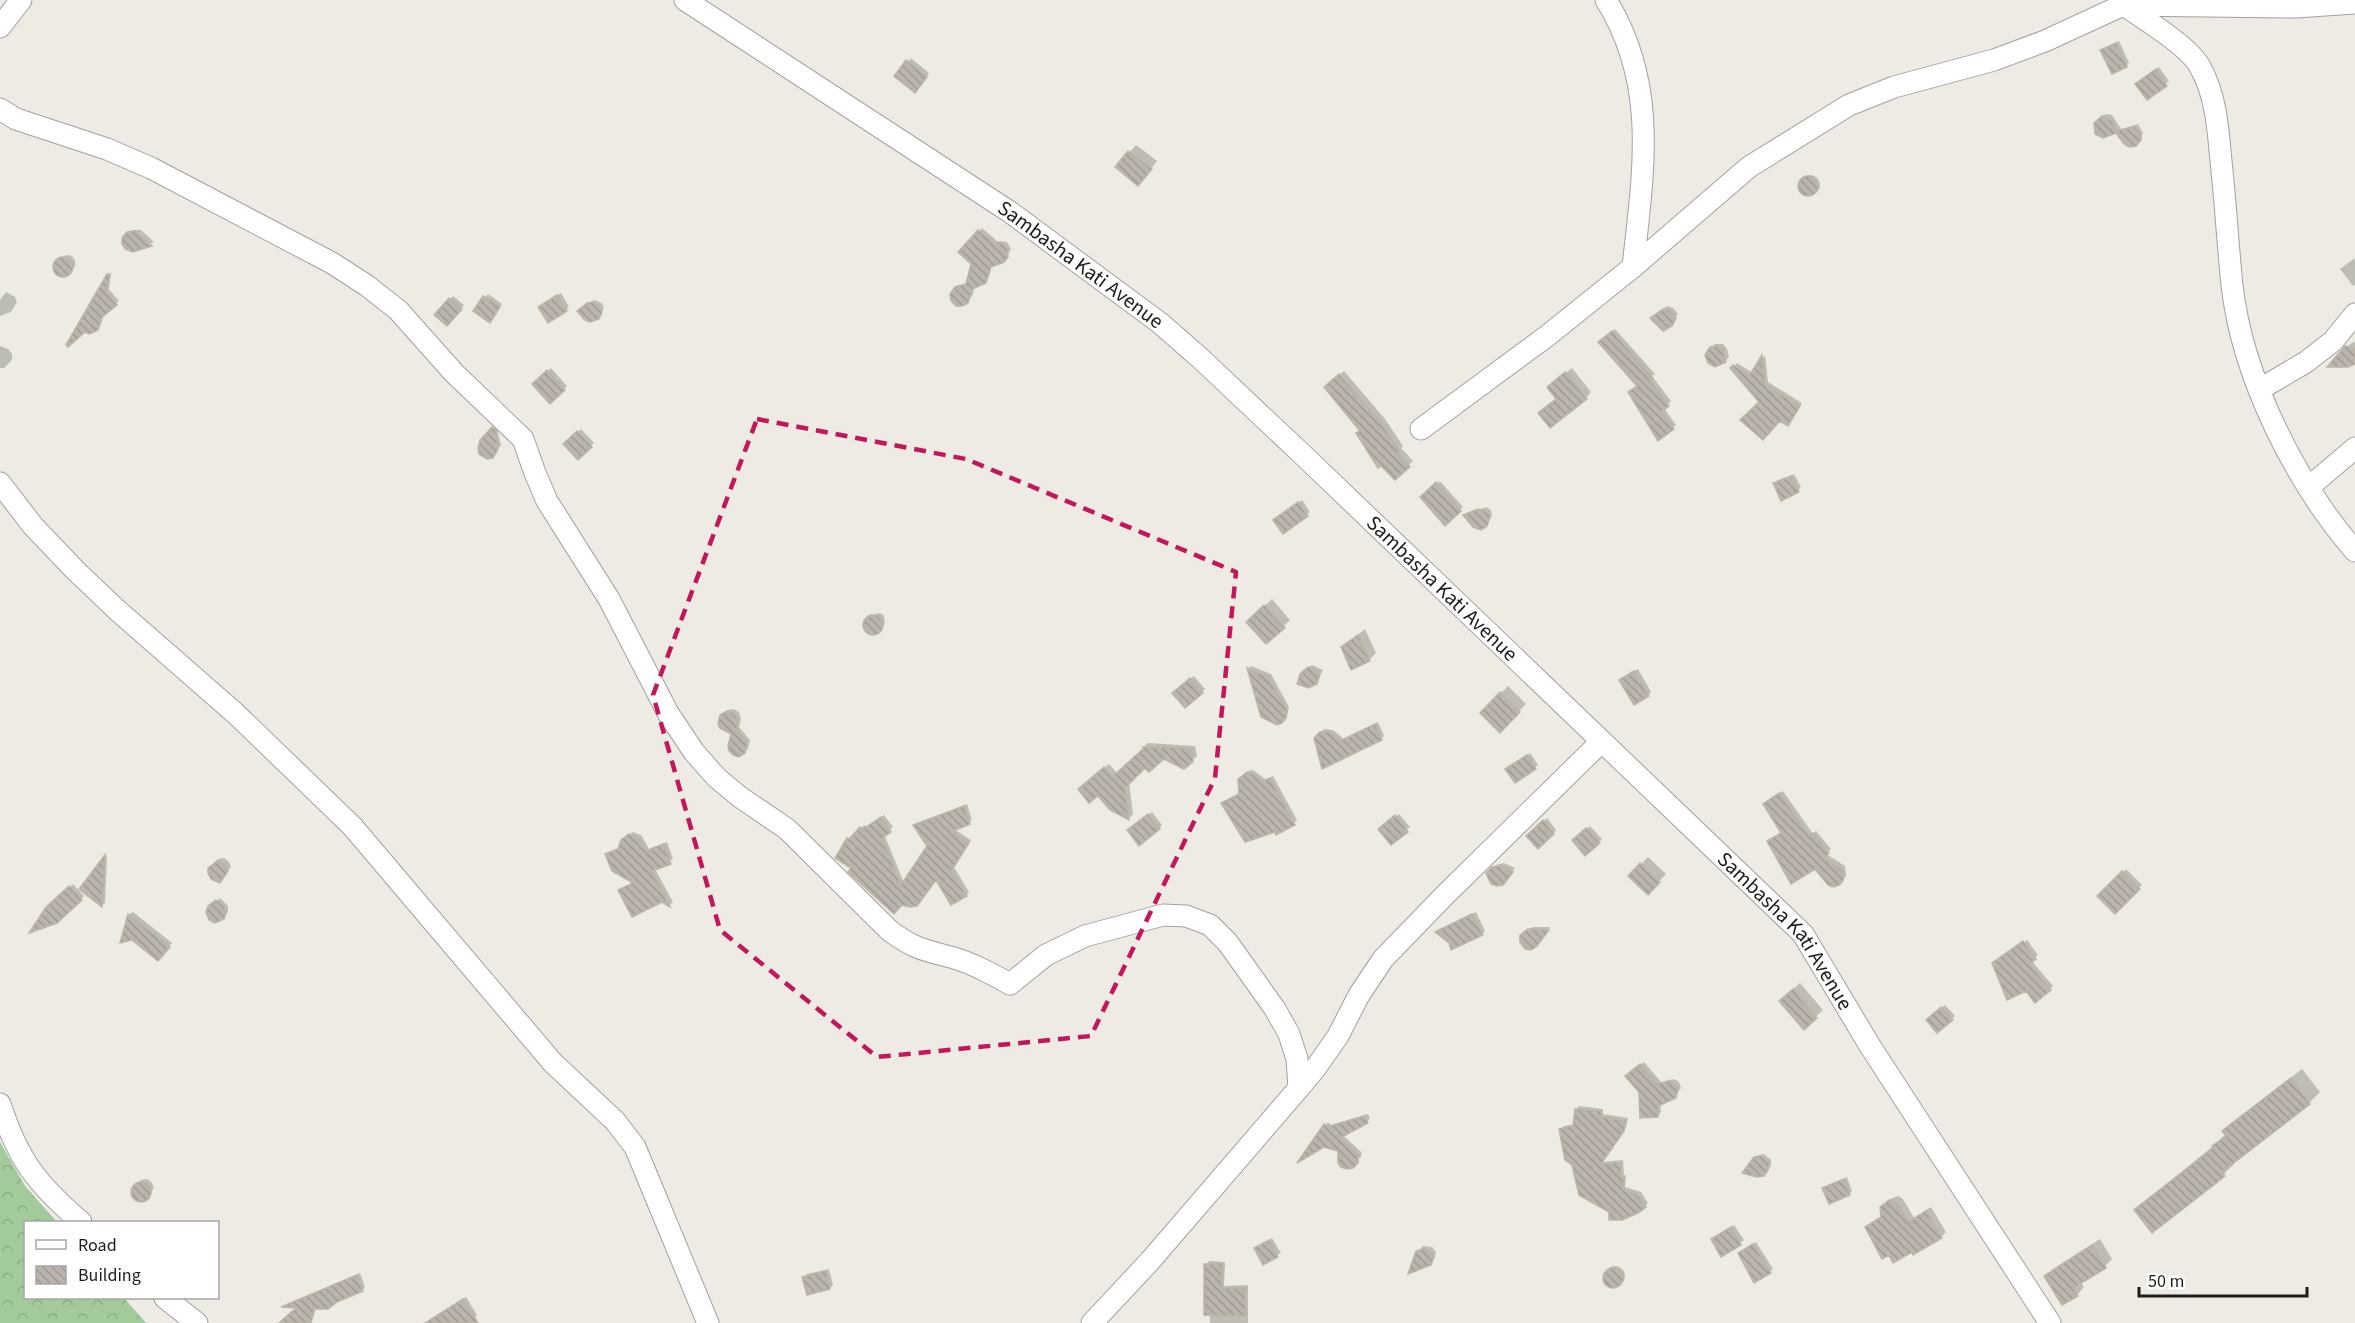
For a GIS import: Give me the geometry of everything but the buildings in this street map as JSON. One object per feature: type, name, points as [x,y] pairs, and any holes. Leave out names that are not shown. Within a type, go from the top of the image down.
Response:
[{"type":"street","points":[[0,27],[21,0]]},
{"type":"street","name":"Sambasha Kati Avenue","points":[[685,0],[1010,212],[1160,323],[1200,357],[1601,742],[1672,807],[1803,934],[1870,1046],[2050,1323]]},
{"type":"street","points":[[1606,0],[1628,46],[1642,105],[1645,140],[1633,267]]},
{"type":"street","points":[[2120,2],[2176,42],[2198,63],[2212,91],[2233,288],[2243,339],[2260,389],[2282,437],[2309,487],[2341,534],[2355,550]]},
{"type":"street","points":[[1421,429],[1548,336],[1633,267],[1749,167],[1849,105],[1894,87],[1994,60],[2045,41],[2120,2],[2296,7],[2355,3]]},
{"type":"street","points":[[0,109],[16,119],[107,148],[151,168],[332,263],[366,285],[398,310],[454,373],[523,439],[548,501],[604,591],[668,713],[694,752],[717,778],[740,797],[787,829],[890,931],[908,944],[929,953],[977,966],[1010,984],[1047,955],[1085,936],[1163,915],[1186,916],[1210,925],[1228,943],[1275,1009],[1289,1034],[1297,1059],[1299,1088]]},
{"type":"street","points":[[2260,389],[2306,362],[2333,341],[2355,314]]},
{"type":"street","points":[[2309,487],[2355,448]]},
{"type":"street","points":[[0,483],[33,525],[75,570],[236,714],[352,825],[553,1063],[615,1121],[635,1147],[708,1323]]},
{"type":"street","points":[[1092,1323],[1150,1262],[1317,1066],[1338,1036],[1359,995],[1383,959],[1601,742]]},
{"type":"street","points":[[0,1104],[8,1129],[24,1160],[41,1185],[80,1221]]},
{"type":"street","points":[[166,1299],[197,1323]]},
{"type":"highlighted area","points":[[757,419],[966,459],[1236,572],[1215,778],[1091,1036],[877,1057],[720,930],[653,695]]},
{"type":"green space","points":[[0,1142],[25,1186],[56,1221],[24,1221],[24,1299],[125,1299],[146,1323],[0,1323]]}]
